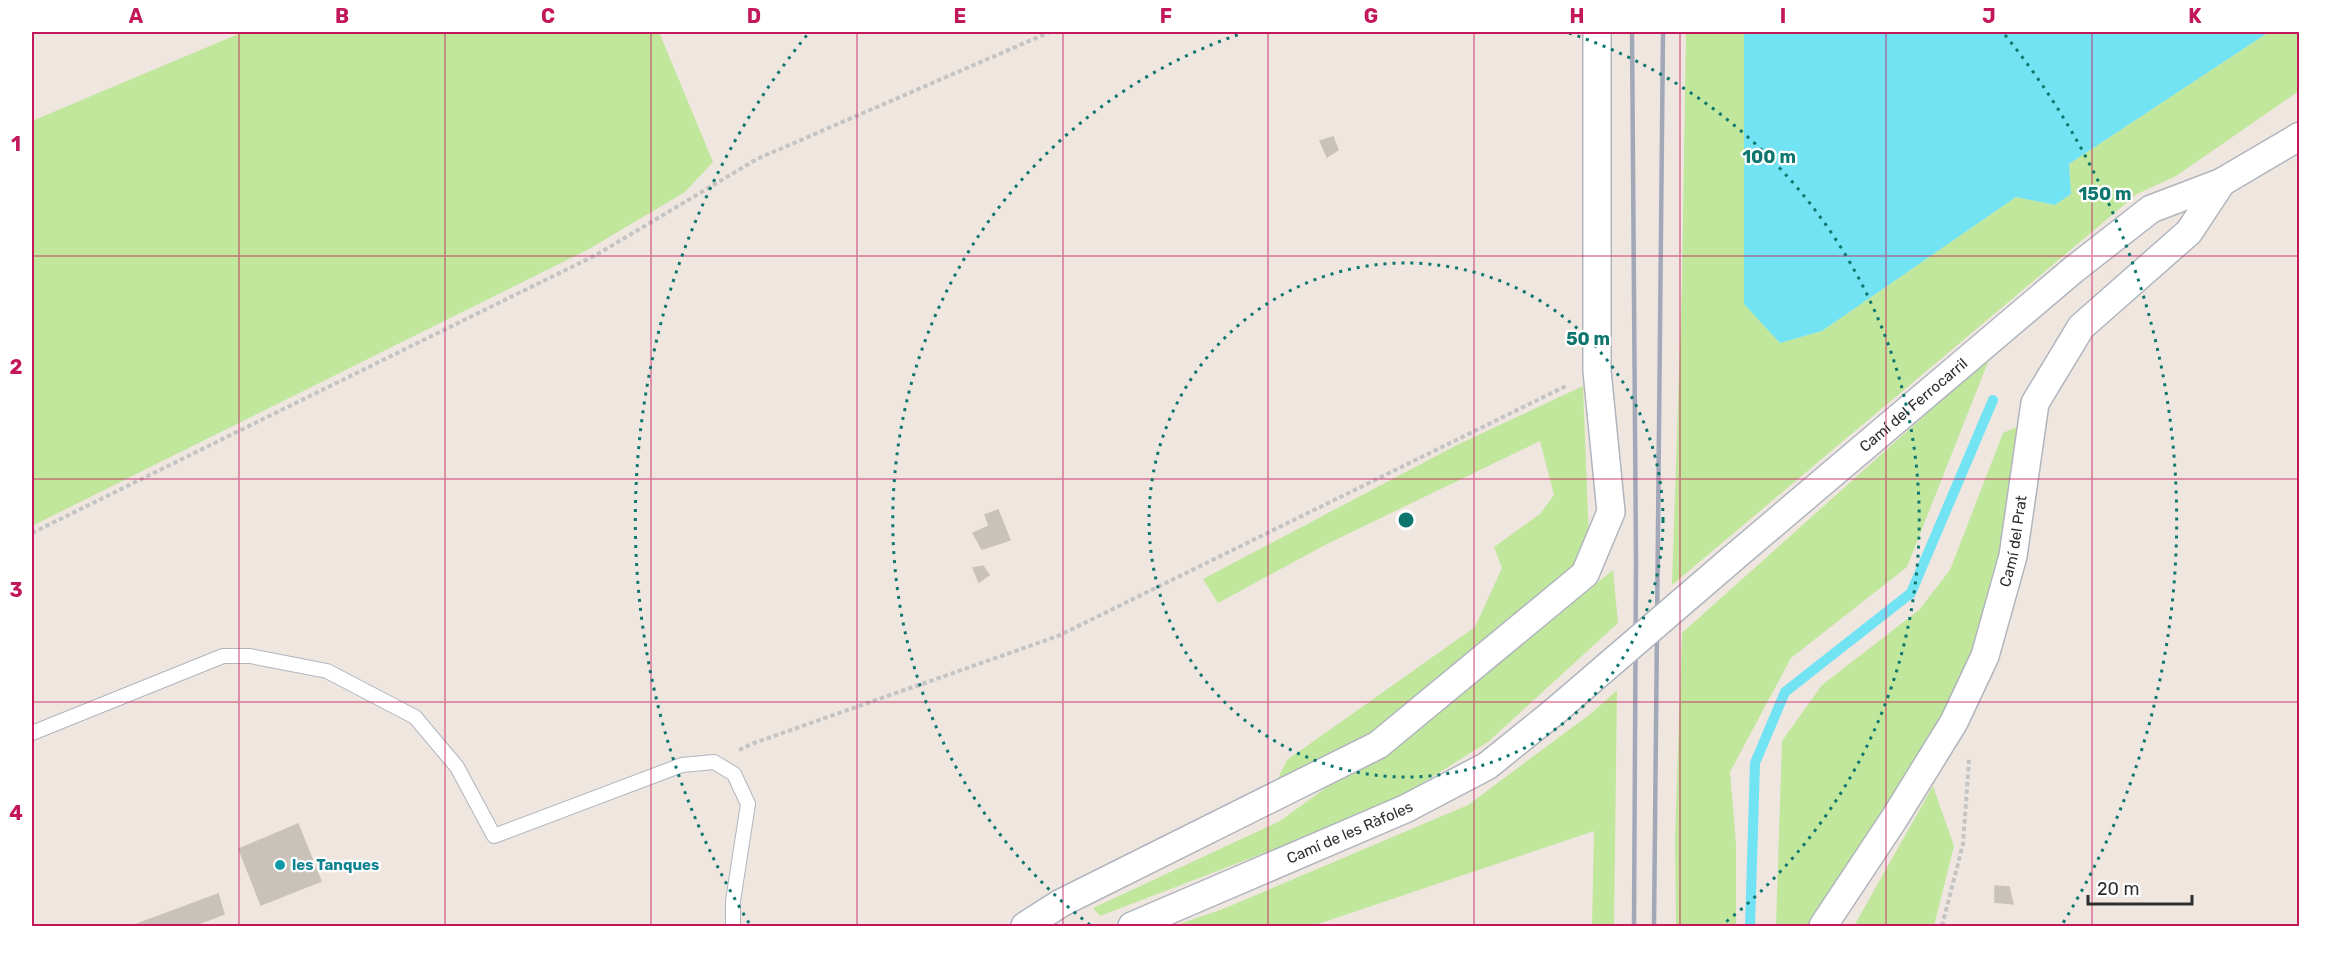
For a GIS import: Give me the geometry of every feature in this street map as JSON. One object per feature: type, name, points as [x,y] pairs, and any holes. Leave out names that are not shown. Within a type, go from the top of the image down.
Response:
[{"type":"street","points":[[1025,927],[1061,903],[1378,746],[1585,574],[1611,512],[1597,371],[1597,32]]},
{"type":"street","name":"Camí del Ferrocarril","points":[[1554,712],[2073,270],[2151,209],[2222,182],[2300,136]]},
{"type":"street","name":"Camí del Prat","points":[[1823,926],[1894,819],[1954,722],[1985,656],[2013,556],[2035,403],[2081,327],[2189,232],[2222,182]]},
{"type":"street","name":"Camí de les Ràfoles","points":[[1132,927],[1405,809],[1487,766],[1554,712]]},
{"type":"lane","points":[[32,733],[223,656],[250,656],[327,671],[415,717],[457,767],[494,836],[682,765],[714,762],[734,774],[748,804],[733,901],[733,927]]},
{"type":"path","points":[[32,533],[596,255],[757,159],[1050,32]]},
{"type":"path","points":[[714,762],[754,743],[1058,636],[1597,371]]},
{"type":"path","points":[[1942,927],[1963,844],[1971,746],[1954,722]]},
{"type":"green space","points":[[243,32],[659,32],[713,162],[685,192],[589,249],[32,526],[32,121]]},
{"type":"green space","points":[[1686,32],[1744,32],[1744,303],[1780,343],[1822,331],[2016,197],[2055,205],[2071,194],[2069,164],[2269,32],[2299,32],[2299,91],[2176,176],[2137,194],[1672,585],[1682,282]]},
{"type":"green space","points":[[1990,357],[1907,567],[1791,658],[1730,772],[1736,844],[1736,926],[1676,926],[1675,838],[1682,633]]},
{"type":"green space","points":[[1583,386],[1589,541],[1572,566],[1434,689],[1359,746],[1271,793],[1287,760],[1475,627],[1502,568],[1494,547],[1540,514],[1554,495],[1540,441],[1327,544],[1218,603],[1203,579],[1457,445]]},
{"type":"green space","points":[[2021,425],[1994,587],[1952,707],[1817,926],[1776,926],[1782,741],[1822,685],[1919,610],[1950,570],[2003,433]]},
{"type":"green space","points":[[1613,570],[1618,623],[1488,742],[1384,807],[1100,916],[1093,908],[1280,821],[1501,661]]},
{"type":"green space","points":[[1617,690],[1614,926],[1592,926],[1594,831],[1312,926],[1173,926],[1223,909],[1468,805],[1593,712]]},
{"type":"green space","points":[[1933,786],[1954,846],[1934,926],[1854,926]]},
{"type":"water","points":[[1744,32],[2269,32],[2069,164],[2071,194],[2055,205],[2016,197],[1822,331],[1780,343],[1744,304]]},
{"type":"building","points":[[1333,137],[1338,150],[1327,157],[1320,141]]},
{"type":"building","points":[[998,510],[1010,540],[982,549],[973,533],[989,526],[985,515]]},
{"type":"building","points":[[983,566],[989,575],[979,582],[973,568]]},
{"type":"building","name":"les Tanques","points":[[298,824],[321,881],[261,905],[239,849]]},
{"type":"building","points":[[1995,886],[2009,887],[2013,904],[1995,902]]},
{"type":"building","points":[[218,894],[224,914],[193,926],[132,926]]},
{"type":"waterway","points":[[1750,926],[1755,763],[1785,692],[1911,593],[1993,400]]},
{"type":"railway","points":[[1632,32],[1636,561],[1634,926]]},
{"type":"railway","points":[[1654,926],[1663,32]]},
{"type":"place","name":"les Tanques","points":[[280,865]]}]
